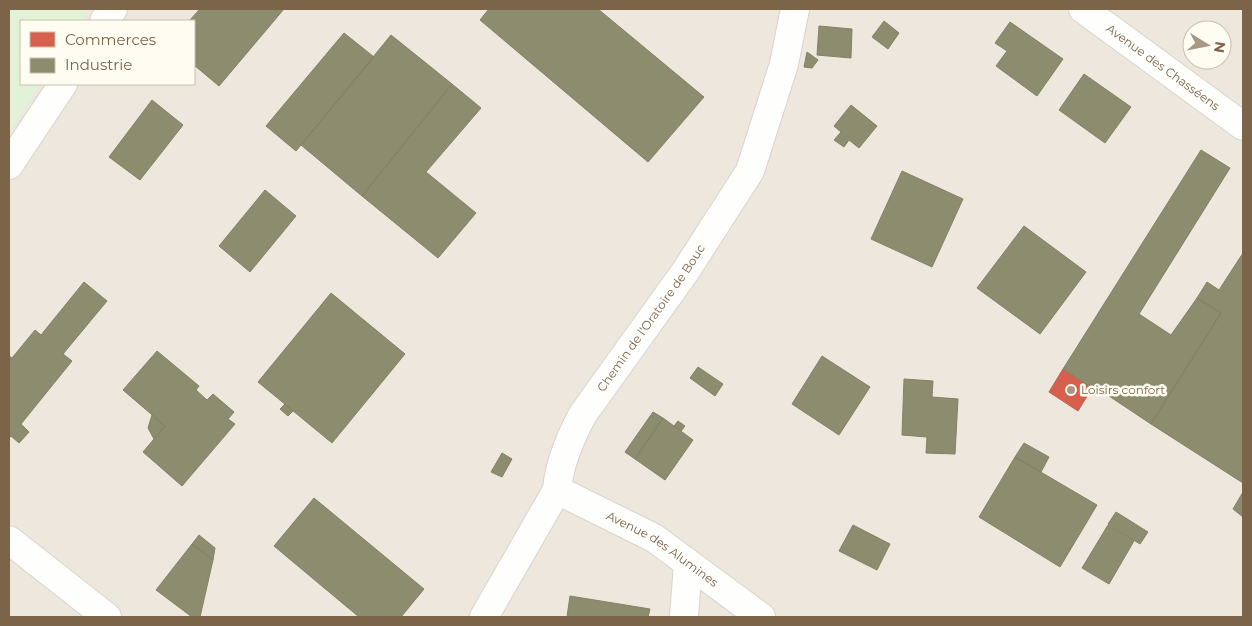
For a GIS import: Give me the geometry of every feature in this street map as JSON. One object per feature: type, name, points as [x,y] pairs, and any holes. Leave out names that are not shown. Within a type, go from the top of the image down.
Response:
[{"type":"street","points":[[105,20],[113,9]]},
{"type":"street","name":"Chemin de l'Oratoire de Bouc","points":[[484,617],[557,490],[558,471],[573,433],[584,414],[685,272],[750,171],[784,64],[795,9]]},
{"type":"street","name":"Avenue des Chasséens","points":[[1083,9],[1243,126]]},
{"type":"street","points":[[9,165],[62,85]]},
{"type":"street","name":"Avenue des Alumines","points":[[557,490],[654,538],[761,617]]},
{"type":"street","points":[[9,540],[107,617]]},
{"type":"street","points":[[684,617],[688,564]]},
{"type":"shaded area","points":[[89,9],[1243,9],[1243,617],[9,617],[9,131],[39,85],[195,85],[195,20],[82,20]]},
{"type":"green space","points":[[9,9],[89,9],[82,20],[20,20],[20,85],[39,85],[9,131]]},
{"type":"building: Commerces","points":[[1063,369],[1092,388],[1078,411],[1049,392]]},
{"type":"building: Industrie","points":[[200,9],[284,9],[219,86],[195,66],[195,20],[190,20]]},
{"type":"building: Industrie","points":[[489,9],[598,9],[704,97],[648,162],[480,20]]},
{"type":"building: Industrie","points":[[884,21],[899,33],[888,49],[872,37]]},
{"type":"building: Industrie","points":[[1010,22],[1063,59],[1037,96],[996,66],[1007,51],[995,43]]},
{"type":"building: Industrie","points":[[819,26],[852,29],[851,58],[817,55]]},
{"type":"building: Industrie","points":[[344,33],[374,57],[296,151],[266,126]]},
{"type":"building: Industrie","points":[[391,35],[452,84],[362,196],[301,145]]},
{"type":"building: Industrie","points":[[807,52],[818,60],[812,68],[804,67]]},
{"type":"building: Industrie","points":[[1084,74],[1131,107],[1105,143],[1059,110]]},
{"type":"building: Industrie","points":[[452,84],[481,108],[426,172],[476,213],[438,258],[362,196]]},
{"type":"building: Industrie","points":[[152,100],[183,125],[140,180],[109,157]]},
{"type":"building: Industrie","points":[[851,105],[877,126],[859,148],[849,140],[844,147],[834,140],[841,132],[834,126]]},
{"type":"building: Industrie","points":[[1201,150],[1230,168],[1139,314],[1171,335],[1197,298],[1221,313],[1151,424],[1094,386],[1092,388],[1063,369]]},
{"type":"building: Industrie","points":[[902,171],[963,199],[932,267],[871,239]]},
{"type":"building: Industrie","points":[[265,190],[296,216],[250,272],[219,246]]},
{"type":"building: Industrie","points":[[1024,226],[1086,272],[1040,334],[977,288]]},
{"type":"building: Industrie","points":[[1243,253],[1243,483],[1151,424],[1221,313],[1197,298],[1207,282],[1219,290]]},
{"type":"building: Industrie","points":[[84,282],[107,301],[63,354],[72,361],[21,424],[29,432],[19,443],[11,436],[9,438],[9,356],[12,358],[35,330],[41,335]]},
{"type":"building: Industrie","points":[[331,293],[405,354],[332,443],[258,382]]},
{"type":"building: Industrie","points":[[157,351],[199,386],[196,390],[207,400],[213,394],[234,412],[228,419],[235,424],[182,486],[143,452],[165,426],[123,390]]},
{"type":"building: Industrie","points":[[822,356],[870,387],[839,435],[792,404]]},
{"type":"building: Industrie","points":[[698,367],[723,384],[715,396],[690,378]]},
{"type":"building: Industrie","points":[[904,379],[933,381],[932,397],[958,399],[955,454],[926,453],[927,437],[902,435]]},
{"type":"building: Industrie","points":[[285,404],[293,411],[288,416],[280,409]]},
{"type":"building: Industrie","points":[[653,412],[663,418],[635,459],[625,452]]},
{"type":"building: Industrie","points":[[152,415],[165,426],[154,439],[148,428]]},
{"type":"building: Industrie","points":[[663,418],[693,440],[665,480],[635,459]]},
{"type":"building: Industrie","points":[[678,421],[685,426],[681,431],[674,426]]},
{"type":"building: Industrie","points":[[1024,443],[1049,457],[1041,472],[1015,457]]},
{"type":"building: Industrie","points":[[502,453],[512,459],[502,477],[491,472]]},
{"type":"building: Industrie","points":[[1015,457],[1097,505],[1060,567],[979,517]]},
{"type":"building: Industrie","points":[[1243,492],[1243,517],[1233,509]]},
{"type":"building: Industrie","points":[[314,498],[424,589],[401,617],[359,617],[274,546]]},
{"type":"building: Industrie","points":[[1116,512],[1148,532],[1140,544],[1108,524]]},
{"type":"building: Industrie","points":[[853,525],[890,544],[877,570],[839,551]]},
{"type":"building: Industrie","points":[[1108,525],[1134,541],[1109,584],[1082,568]]},
{"type":"building: Industrie","points":[[199,535],[215,548],[213,560],[192,544]]},
{"type":"building: Industrie","points":[[192,544],[213,560],[200,617],[192,617],[156,590]]},
{"type":"building: Industrie","points":[[570,596],[650,609],[648,617],[567,617]]},
{"type":"place","name":"Loisirs confort","points":[[1071,390]]}]
